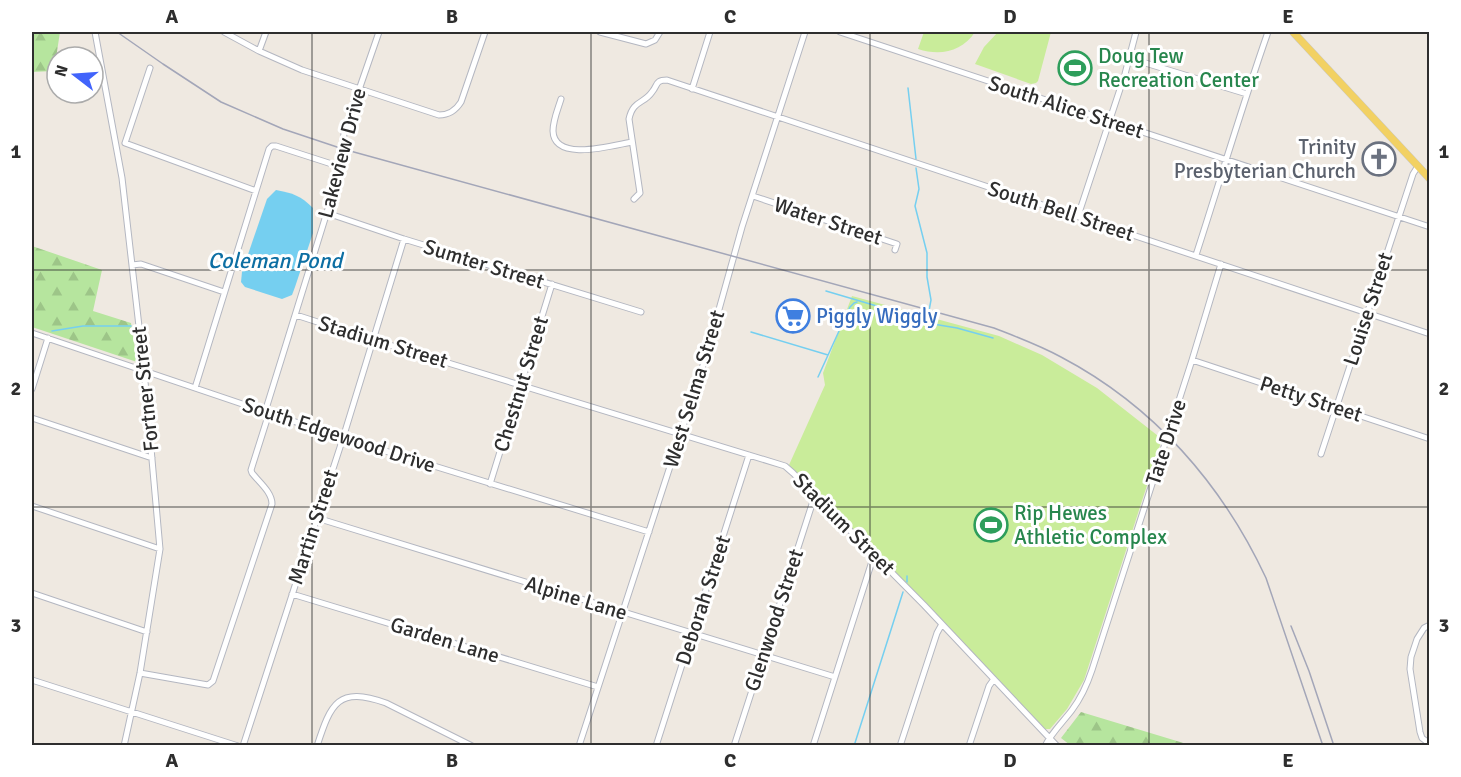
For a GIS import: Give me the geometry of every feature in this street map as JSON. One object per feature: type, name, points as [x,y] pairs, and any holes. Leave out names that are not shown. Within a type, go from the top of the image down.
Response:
[{"type":"main road","points":[[1293,32],[1430,179]]},
{"type":"street","name":"Fortner Street","points":[[95,32],[122,178],[144,370],[160,549],[140,673],[124,746]]},
{"type":"street","points":[[224,32],[302,70],[435,115],[450,113],[461,102],[485,32]]},
{"type":"street","points":[[259,51],[266,32]]},
{"type":"street","name":"Lakeview Drive","points":[[140,673],[208,685],[213,681],[272,504],[270,494],[251,470],[341,167],[344,133],[379,32]]},
{"type":"street","points":[[600,32],[646,44],[655,40],[660,32]]},
{"type":"street","points":[[692,88],[710,32]]},
{"type":"street","name":"West Selma Street","points":[[579,746],[706,356],[731,265],[805,32]]},
{"type":"street","name":"South Alice Street","points":[[840,32],[1430,227]]},
{"type":"street","points":[[1078,216],[1136,32]]},
{"type":"street","points":[[1196,255],[1268,32]]},
{"type":"street","points":[[1129,58],[1247,94]]},
{"type":"street","points":[[125,144],[150,68]]},
{"type":"street","name":"South Bell Street","points":[[632,142],[629,119],[632,110],[638,102],[653,92],[658,82],[667,80],[1430,334]]},
{"type":"street","points":[[561,99],[553,130],[554,136],[564,147],[577,150],[632,142],[640,193],[634,199]]},
{"type":"street","points":[[117,146],[125,144],[256,191]]},
{"type":"street","points":[[195,388],[268,150],[276,146],[341,167]]},
{"type":"street","name":"Louise Street","points":[[1321,454],[1398,218],[1418,166]]},
{"type":"street","name":"Water Street","points":[[753,196],[897,244],[895,250]]},
{"type":"street","name":"Sumter Street","points":[[327,213],[641,312]]},
{"type":"street","name":"Martin Street","points":[[243,746],[343,438],[404,239]]},
{"type":"street","points":[[132,265],[141,264],[224,292]]},
{"type":"street","name":"Tate Drive","points":[[1045,746],[1049,737],[1074,708],[1090,676],[1221,264]]},
{"type":"street","name":"Chestnut Street","points":[[490,484],[552,284]]},
{"type":"street","name":"Stadium Street","points":[[296,315],[785,466],[942,624],[1057,746]]},
{"type":"street","name":"South Edgewood Drive","points":[[32,333],[343,438],[649,532]]},
{"type":"street","points":[[32,389],[48,338]]},
{"type":"street","name":"Petty Street","points":[[1192,360],[1430,439]]},
{"type":"street","points":[[32,418],[152,458]]},
{"type":"street","name":"Deborah Street","points":[[656,746],[749,454]]},
{"type":"street","name":"Glenwood Street","points":[[734,746],[815,495]]},
{"type":"street","points":[[32,506],[160,549]]},
{"type":"street","name":"Alpine Lane","points":[[317,519],[835,677]]},
{"type":"street","points":[[813,746],[874,555]]},
{"type":"street","points":[[32,593],[147,632]]},
{"type":"street","name":"Garden Lane","points":[[292,594],[598,687]]},
{"type":"street","points":[[900,746],[942,624]]},
{"type":"street","points":[[1430,625],[1424,628],[1417,639],[1410,669],[1420,732],[1422,738],[1430,744]]},
{"type":"street","points":[[969,746],[989,686],[994,679]]},
{"type":"street","points":[[32,680],[238,746]]},
{"type":"street","points":[[317,746],[330,711],[338,702],[352,696],[373,698],[386,703],[472,746]]},
{"type":"green space","points":[[32,32],[60,32],[58,45],[45,45],[45,71],[32,72]]},
{"type":"green space","points":[[924,32],[975,32],[970,39],[957,48],[934,52],[918,49]]},
{"type":"green space","points":[[998,32],[1051,32],[1036,83],[1031,84],[975,64],[984,47]]},
{"type":"green space","points":[[32,246],[102,270],[93,311],[131,323],[137,362],[32,327]]},
{"type":"green space","name":"Rip Hewes Athletic Complex","points":[[852,296],[999,336],[1042,355],[1097,388],[1162,439],[1084,680],[1067,709],[1050,729],[1045,729],[905,582],[789,465],[825,385],[823,373]]},
{"type":"green space","points":[[1081,712],[1190,745],[1070,745],[1061,738]]},
{"type":"water","name":"Coleman Pond","points":[[276,190],[296,196],[313,208],[313,233],[295,287],[292,295],[282,299],[245,287],[241,282],[242,272],[267,199]]},
{"type":"waterway","points":[[908,88],[916,159]]},
{"type":"waterway","points":[[916,168],[919,189],[915,206],[927,253],[927,277],[931,300],[928,316]]},
{"type":"waterway","points":[[826,291],[897,312],[915,321],[957,328],[993,338]]},
{"type":"waterway","points":[[818,377],[850,307],[857,302]]},
{"type":"waterway","points":[[52,331],[83,326],[131,326]]},
{"type":"waterway","points":[[751,332],[828,355]]},
{"type":"waterway","points":[[907,576],[907,582]]},
{"type":"waterway","points":[[854,746],[903,592]]},
{"type":"railway","points":[[117,32],[221,102],[283,129],[343,149],[994,328],[1061,357],[1095,377],[1126,399],[1182,451],[1228,511],[1266,578],[1323,746]]},
{"type":"railway","points":[[1291,626],[1334,746]]},
{"type":"place","name":"Doug Tew Recreation Center","points":[[1075,68]]},
{"type":"place","name":"Trinity Presbyterian Church","points":[[1379,159]]},
{"type":"place","name":"Piggly Wiggly","points":[[793,316]]},
{"type":"place","name":"Rip Hewes Athletic Complex","points":[[991,525]]}]
